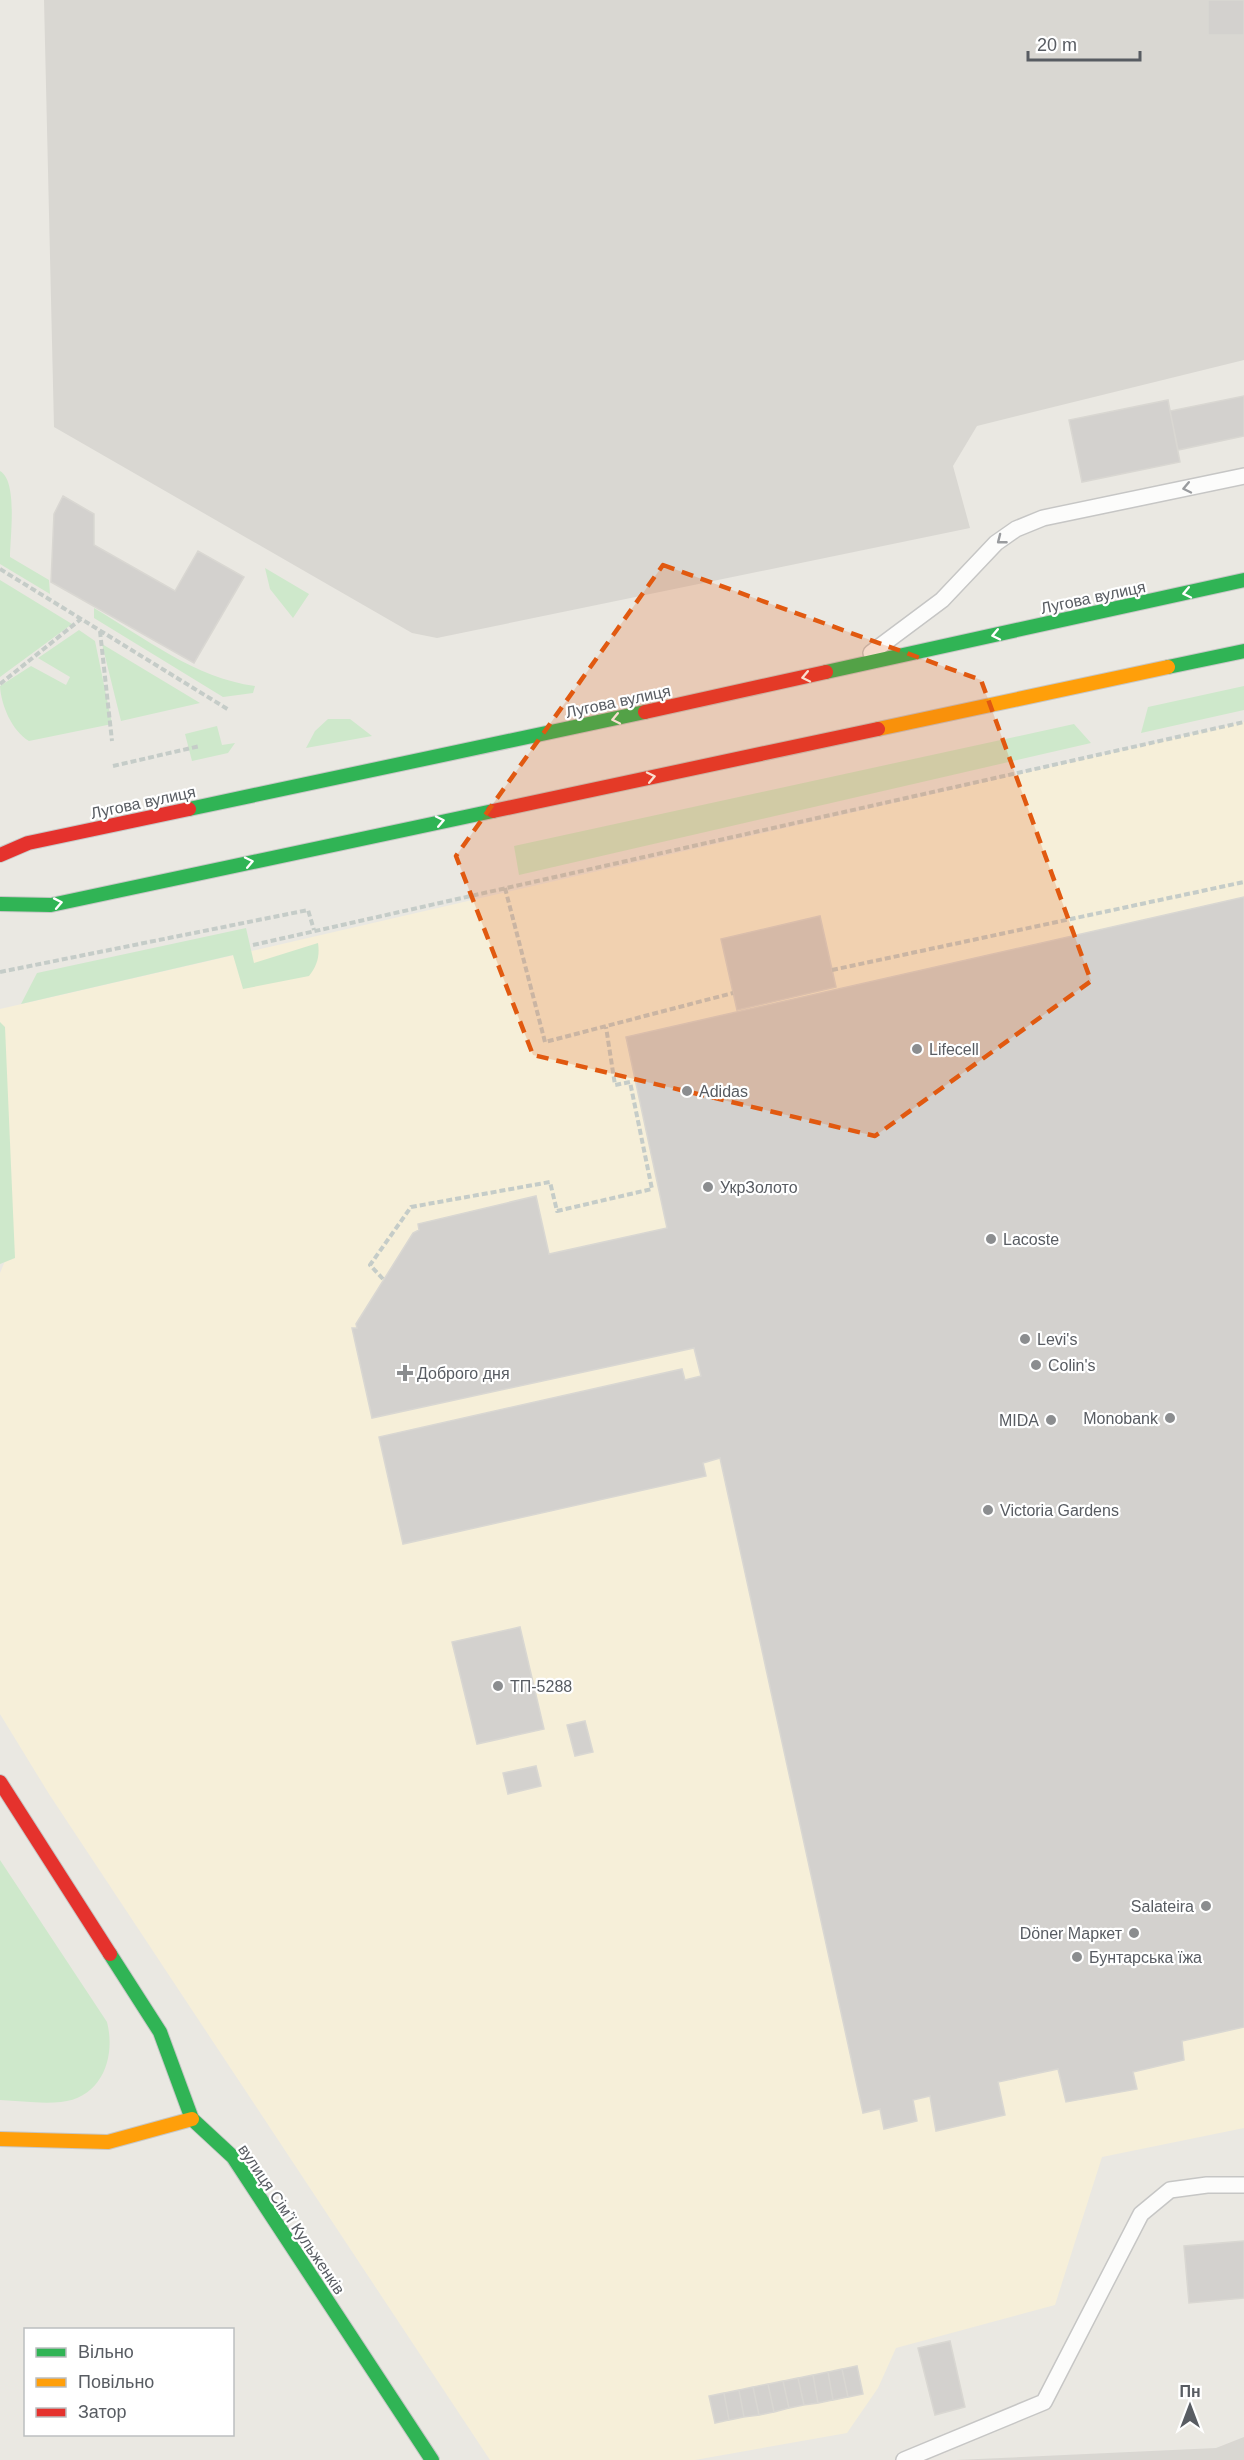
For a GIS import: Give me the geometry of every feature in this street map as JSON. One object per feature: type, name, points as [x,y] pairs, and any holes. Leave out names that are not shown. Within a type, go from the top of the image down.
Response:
[{"type":"main road","name":"Лугова вулиця","points":[[0,855],[28,843],[1244,580]]},
{"type":"main road","points":[[0,904],[51,905],[1244,651]]},
{"type":"main road","name":"вулиця Сімʼї Кульженків","points":[[0,1782],[160,2032],[192,2119],[233,2157],[432,2460]]},
{"type":"main road","points":[[0,2139],[108,2142],[192,2119]]},
{"type":"lane","points":[[854,666],[942,600],[996,543],[1016,529],[1043,519],[1244,476]]},
{"type":"lane","points":[[904,2460],[1044,2402],[1141,2214],[1170,2190],[1207,2185],[1244,2185]]},
{"type":"path","points":[[0,569],[229,710]]},
{"type":"path","points":[[0,684],[81,619]]},
{"type":"path","points":[[100,631],[112,741]]},
{"type":"path","points":[[252,945],[1244,722]]},
{"type":"path","points":[[113,766],[200,746]]},
{"type":"path","points":[[832,970],[1244,882]]},
{"type":"path","points":[[505,888],[545,1042],[734,993]]},
{"type":"path","points":[[0,972],[308,910],[314,930]]},
{"type":"path","points":[[383,1279],[370,1265],[411,1208],[550,1182],[557,1211],[652,1189],[630,1082],[615,1085],[606,1027]]},
{"type":"highlighted area","points":[[663,565],[981,680],[1091,981],[875,1136],[533,1055],[456,856]]},
{"type":"shaded area","points":[[44,0],[1244,0],[1244,360],[977,426],[953,466],[970,528],[437,638],[412,633],[54,427]]},
{"type":"shaded area","points":[[1244,722],[1244,2128],[1102,2157],[1055,2305],[896,2348],[878,2388],[847,2433],[695,2460],[490,2460],[49,1794],[0,1714],[0,1273],[5,1261],[0,1181],[0,1009]]},
{"type":"shaded area","points":[[1244,2437],[1244,2460],[956,2460],[1216,2448]]},
{"type":"green space","points":[[0,471],[6,477],[11,497],[10,557],[49,580],[50,594],[0,564]]},
{"type":"green space","points":[[265,568],[309,594],[293,618],[270,589]]},
{"type":"green space","points":[[0,580],[72,624],[0,677]]},
{"type":"green space","points":[[94,608],[191,666],[233,682],[255,686],[253,693],[223,697],[94,618]]},
{"type":"green space","points":[[79,630],[95,641],[112,724],[29,741],[17,731],[8,717],[0,686],[31,666],[66,685],[70,677],[38,658]]},
{"type":"green space","points":[[102,644],[200,703],[121,721]]},
{"type":"green space","points":[[1244,686],[1244,710],[1141,733],[1148,707]]},
{"type":"green space","points":[[328,719],[350,719],[372,736],[306,748],[315,731]]},
{"type":"green space","points":[[1074,724],[1091,743],[519,875],[514,846]]},
{"type":"green space","points":[[217,726],[222,745],[235,743],[228,753],[192,761],[185,734]]},
{"type":"green space","points":[[246,928],[254,963],[318,943],[318,957],[312,972],[309,976],[243,989],[233,955],[21,1004],[37,973]]},
{"type":"green space","points":[[0,1022],[5,1027],[15,1258],[0,1264]]},
{"type":"green space","points":[[0,1860],[107,2022],[109,2049],[103,2074],[87,2093],[75,2099],[46,2103],[0,2100]]},
{"type":"building","points":[[1208,0],[1244,0],[1244,35],[1208,35]]},
{"type":"building","points":[[1244,396],[1244,436],[1178,450],[1170,411]]},
{"type":"building","points":[[1168,400],[1180,462],[1082,482],[1069,420]]},
{"type":"building","points":[[63,496],[94,514],[94,545],[175,591],[198,551],[244,577],[194,663],[51,582],[54,514]]},
{"type":"building","name":"Victoria Gardens","points":[[1244,897],[1244,2027],[1182,2041],[1184,2060],[1133,2072],[1137,2089],[1066,2102],[1058,2069],[998,2082],[1005,2115],[936,2131],[930,2096],[913,2100],[917,2121],[884,2129],[880,2109],[863,2113],[720,1458],[703,1463],[706,1476],[403,1544],[379,1437],[682,1369],[685,1380],[701,1376],[694,1348],[372,1418],[352,1328],[357,1328],[356,1324],[413,1233],[419,1230],[418,1224],[536,1196],[549,1254],[667,1228],[626,1037]]},
{"type":"building","points":[[820,916],[836,987],[737,1010],[721,939]]},
{"type":"building","name":"ТП-5288","points":[[520,1627],[544,1729],[477,1744],[452,1642]]},
{"type":"building","points":[[585,1721],[593,1752],[575,1756],[567,1725]]},
{"type":"building","points":[[536,1766],[541,1786],[508,1794],[503,1773]]},
{"type":"building","points":[[1244,2241],[1244,2298],[1189,2303],[1184,2246]]},
{"type":"building","points":[[950,2341],[965,2407],[935,2415],[918,2348]]},
{"type":"building","points":[[857,2366],[863,2394],[848,2397],[842,2369]]},
{"type":"building","points":[[842,2369],[848,2397],[833,2400],[828,2372]]},
{"type":"building","points":[[828,2372],[833,2400],[818,2403],[813,2375]]},
{"type":"building","points":[[813,2375],[818,2403],[804,2405],[798,2378]]},
{"type":"building","points":[[798,2378],[804,2405],[789,2408],[783,2381]]},
{"type":"building","points":[[783,2381],[789,2408],[774,2412],[768,2384]]},
{"type":"building","points":[[768,2384],[774,2412],[759,2415],[753,2387]]},
{"type":"building","points":[[753,2387],[759,2415],[744,2417],[739,2390]]},
{"type":"building","points":[[739,2390],[744,2417],[729,2420],[724,2393]]},
{"type":"building","points":[[724,2393],[729,2420],[715,2423],[709,2396]]},
{"type":"traffic: fast","points":[[826,672],[1244,580]]},
{"type":"traffic: fast","points":[[1168,667],[1244,651]]},
{"type":"traffic: fast","points":[[189,809],[645,712]]},
{"type":"traffic: fast","points":[[0,904],[51,905],[493,811]]},
{"type":"traffic: fast","points":[[110,1954],[160,2032],[192,2119],[233,2157],[432,2460]]},
{"type":"traffic: slow","points":[[878,729],[1168,667]]},
{"type":"traffic: slow","points":[[0,2139],[108,2142],[192,2119]]},
{"type":"traffic: jam","points":[[645,712],[826,672]]},
{"type":"traffic: jam","points":[[493,811],[878,729]]},
{"type":"traffic: jam","points":[[0,855],[28,843],[189,809]]},
{"type":"traffic: jam","points":[[0,1782],[110,1954]]},
{"type":"place","name":"Lifecell","points":[[917,1049]]},
{"type":"place","name":"Adidas","points":[[687,1091]]},
{"type":"place","name":"УкрЗолото","points":[[708,1187]]},
{"type":"place","name":"Lacoste","points":[[991,1239]]},
{"type":"place","name":"Levi's","points":[[1025,1339]]},
{"type":"place","name":"Colin's","points":[[1036,1365]]},
{"type":"place","name":"Доброго дня","points":[[405,1373]]},
{"type":"place","name":"Monobank","points":[[1170,1418]]},
{"type":"place","name":"MIDA","points":[[1051,1420]]},
{"type":"place","name":"Victoria Gardens","points":[[988,1510]]},
{"type":"place","name":"ТП-5288","points":[[498,1686]]},
{"type":"place","name":"Salateira","points":[[1206,1906]]},
{"type":"place","name":"Döner Маркет","points":[[1134,1933]]},
{"type":"place","name":"Бунтарська їжа","points":[[1077,1957]]}]
